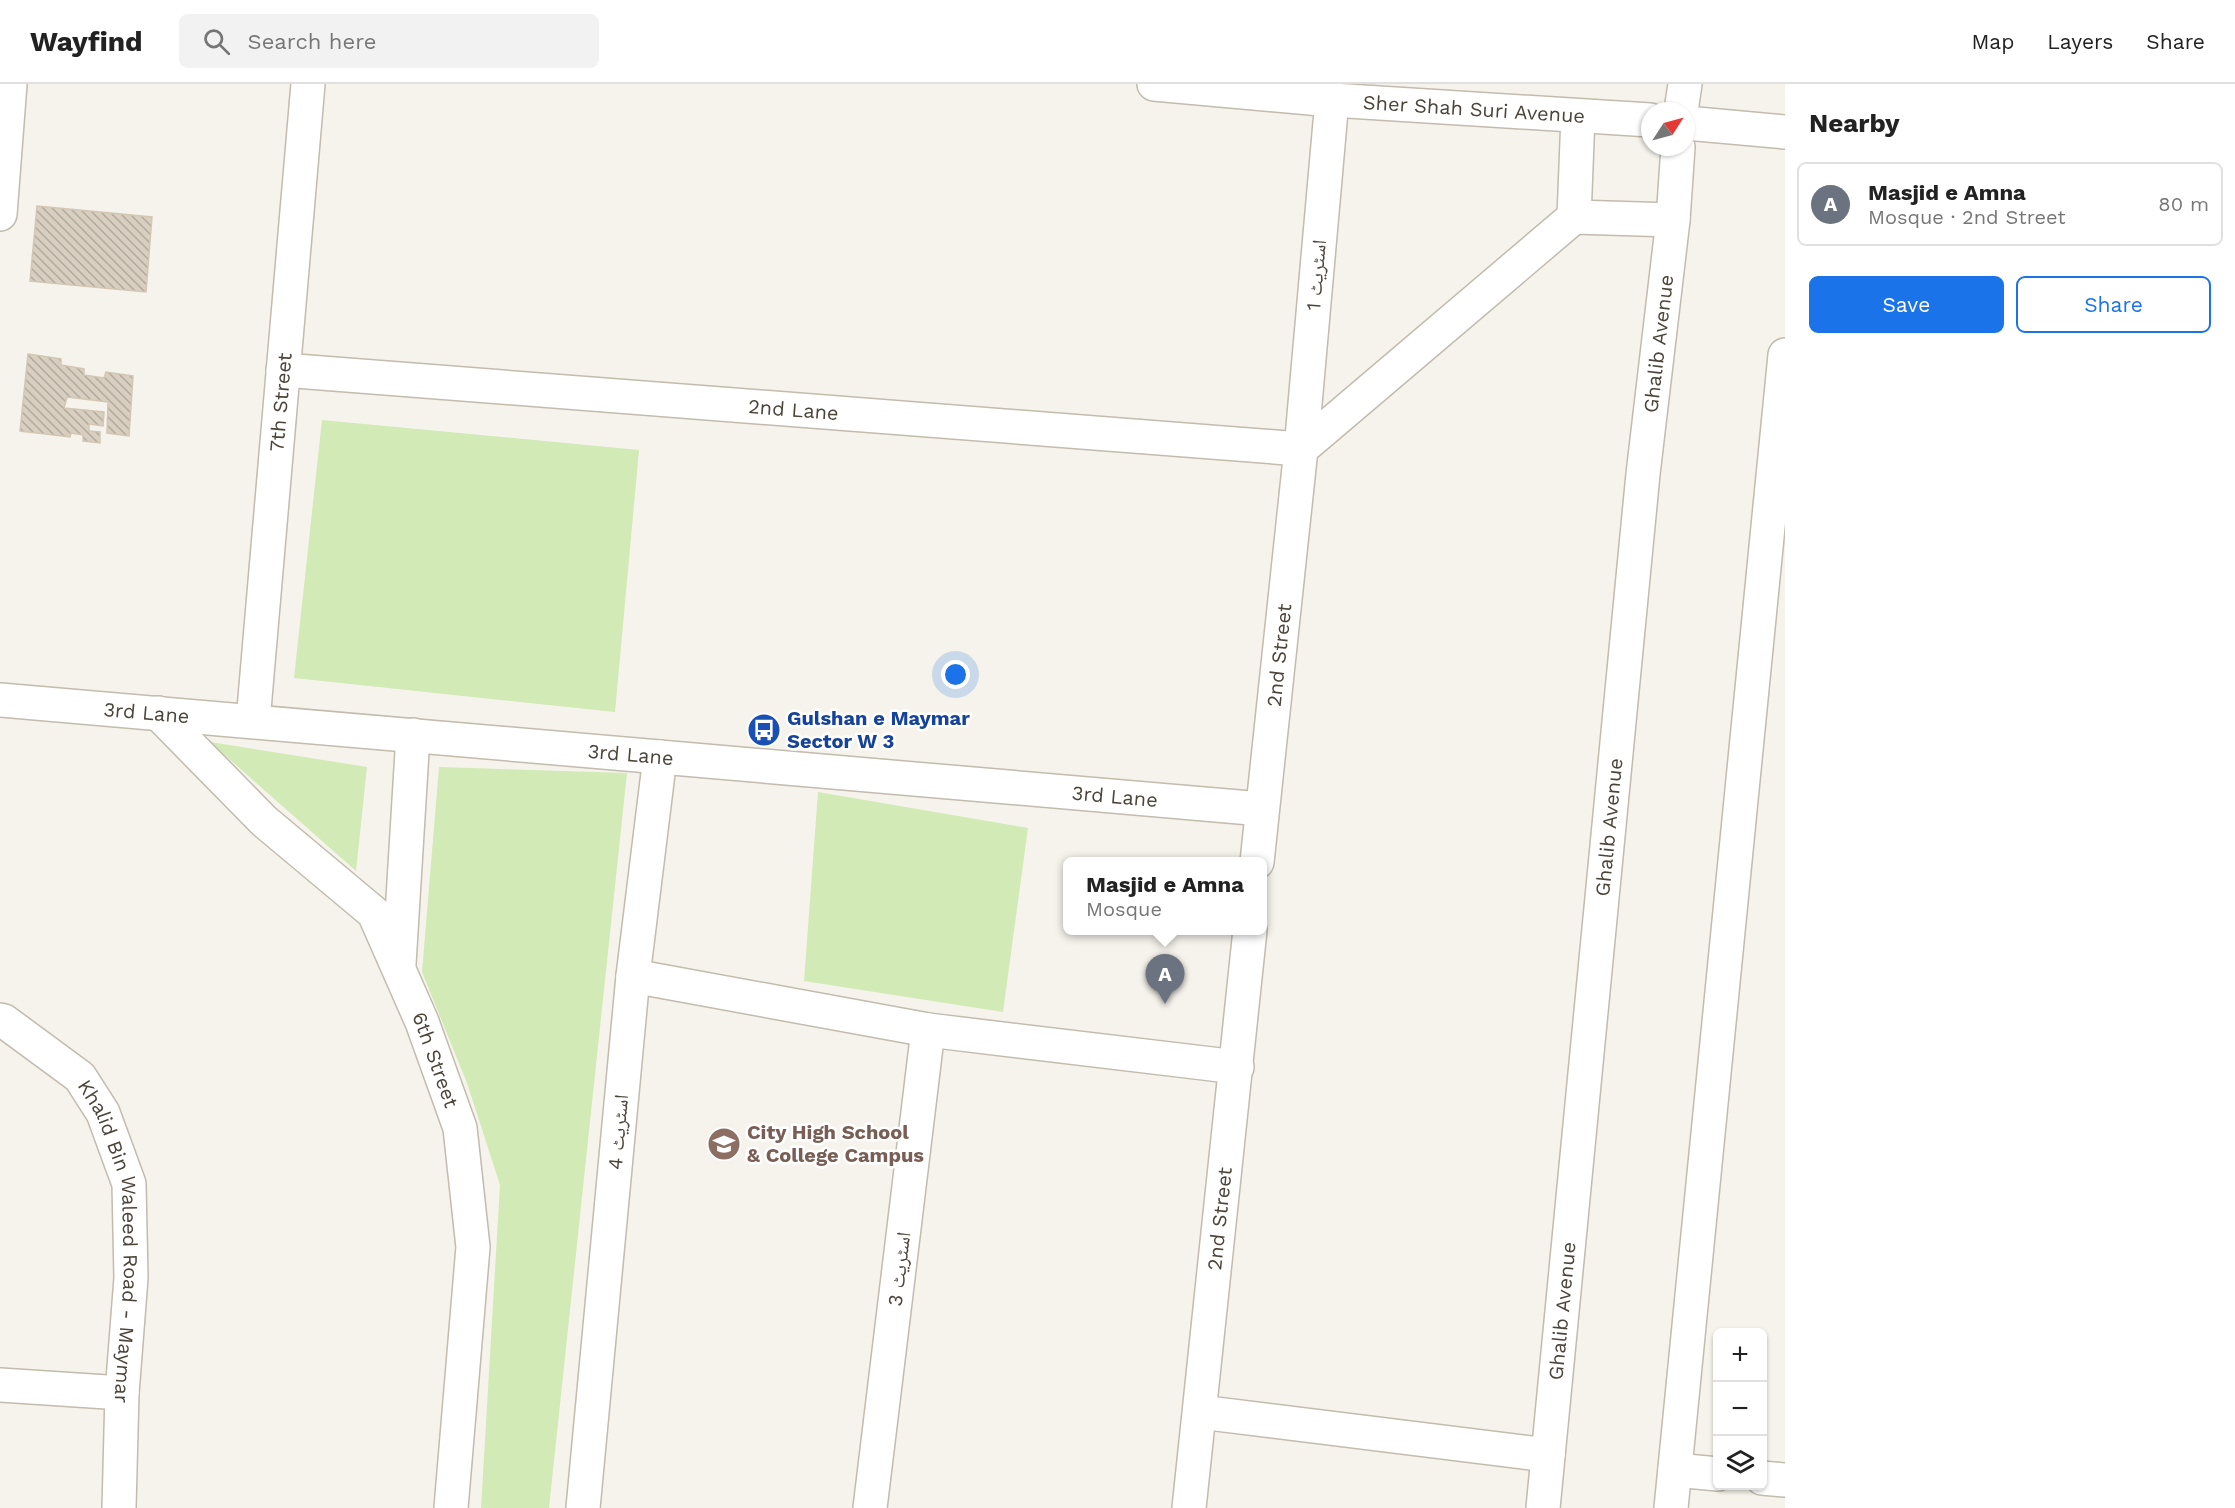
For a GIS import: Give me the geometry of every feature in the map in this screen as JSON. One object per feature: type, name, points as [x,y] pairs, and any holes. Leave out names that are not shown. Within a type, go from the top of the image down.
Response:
[{"type":"street","points":[[0,214],[10,84]]},
{"type":"street","name":"7th Street","points":[[253,721],[308,84]]},
{"type":"street","name":"Sher Shah Suri Avenue","points":[[1154,84],[1332,100],[1641,120]]},
{"type":"street","points":[[1682,102],[1684,84]]},
{"type":"street","name":"اسٹریٹ 1","points":[[1301,449],[1332,100]]},
{"type":"street","points":[[1574,217],[1578,116]]},
{"type":"street","points":[[1695,124],[1785,132]]},
{"type":"street","name":"Ghalib Avenue","points":[[1543,1508],[1643,474],[1673,220],[1677,156]]},
{"type":"street","points":[[1301,449],[1574,217],[1673,220]]},
{"type":"street","points":[[1671,1508],[1780,451],[1785,355]]},
{"type":"street","name":"2nd Lane","points":[[283,370],[1301,449]]},
{"type":"street","name":"2nd Street","points":[[1257,857],[1301,449]]},
{"type":"street","name":"3rd Lane","points":[[0,700],[1262,809]]},
{"type":"street","name":"6th Street","points":[[158,713],[264,821],[374,913],[422,1022],[460,1128],[473,1247],[451,1508]]},
{"type":"street","points":[[399,968],[413,735]]},
{"type":"street","name":"اسٹریٹ 4","points":[[583,1508],[633,976],[660,757]]},
{"type":"street","name":"2nd Street","points":[[1189,1508],[1250,935]]},
{"type":"street","points":[[633,976],[928,1030],[1237,1067]]},
{"type":"street","name":"Khalid Bin Waleed Road - Maymar","points":[[0,1020],[4,1020],[80,1077],[104,1113],[129,1184],[130,1278],[122,1393],[119,1508]]},
{"type":"street","name":"اسٹریٹ 3","points":[[870,1508],[928,1030]]},
{"type":"street","points":[[0,1385],[122,1393]]},
{"type":"street","points":[[1200,1412],[1548,1455]]},
{"type":"street","points":[[1675,1470],[1713,1474]]},
{"type":"street","points":[[1767,1478],[1785,1479]]},
{"type":"green space","points":[[322,420],[639,450],[615,712],[294,678]]},
{"type":"green space","points":[[210,742],[367,767],[356,871]]},
{"type":"green space","points":[[439,767],[627,773],[549,1508],[481,1508],[500,1185],[467,1083],[422,972]]},
{"type":"green space","points":[[818,792],[1028,828],[1003,1012],[804,981]]},
{"type":"building","points":[[37,206],[152,217],[146,292],[30,281]]},
{"type":"building","points":[[28,354],[61,359],[61,365],[84,369],[84,375],[104,378],[106,372],[133,376],[129,436],[107,433],[108,402],[67,397],[64,408],[104,412],[103,426],[89,424],[89,431],[100,432],[100,443],[83,441],[83,435],[71,433],[70,437],[20,431]]},
{"type":"place","name":"Gulshan e Maymar Sector W 3","points":[[764,730]]},
{"type":"place","name":"Masjid e Amna","points":[[1165,1004]]},
{"type":"place","name":"City High School & College Campus","points":[[724,1144]]}]
